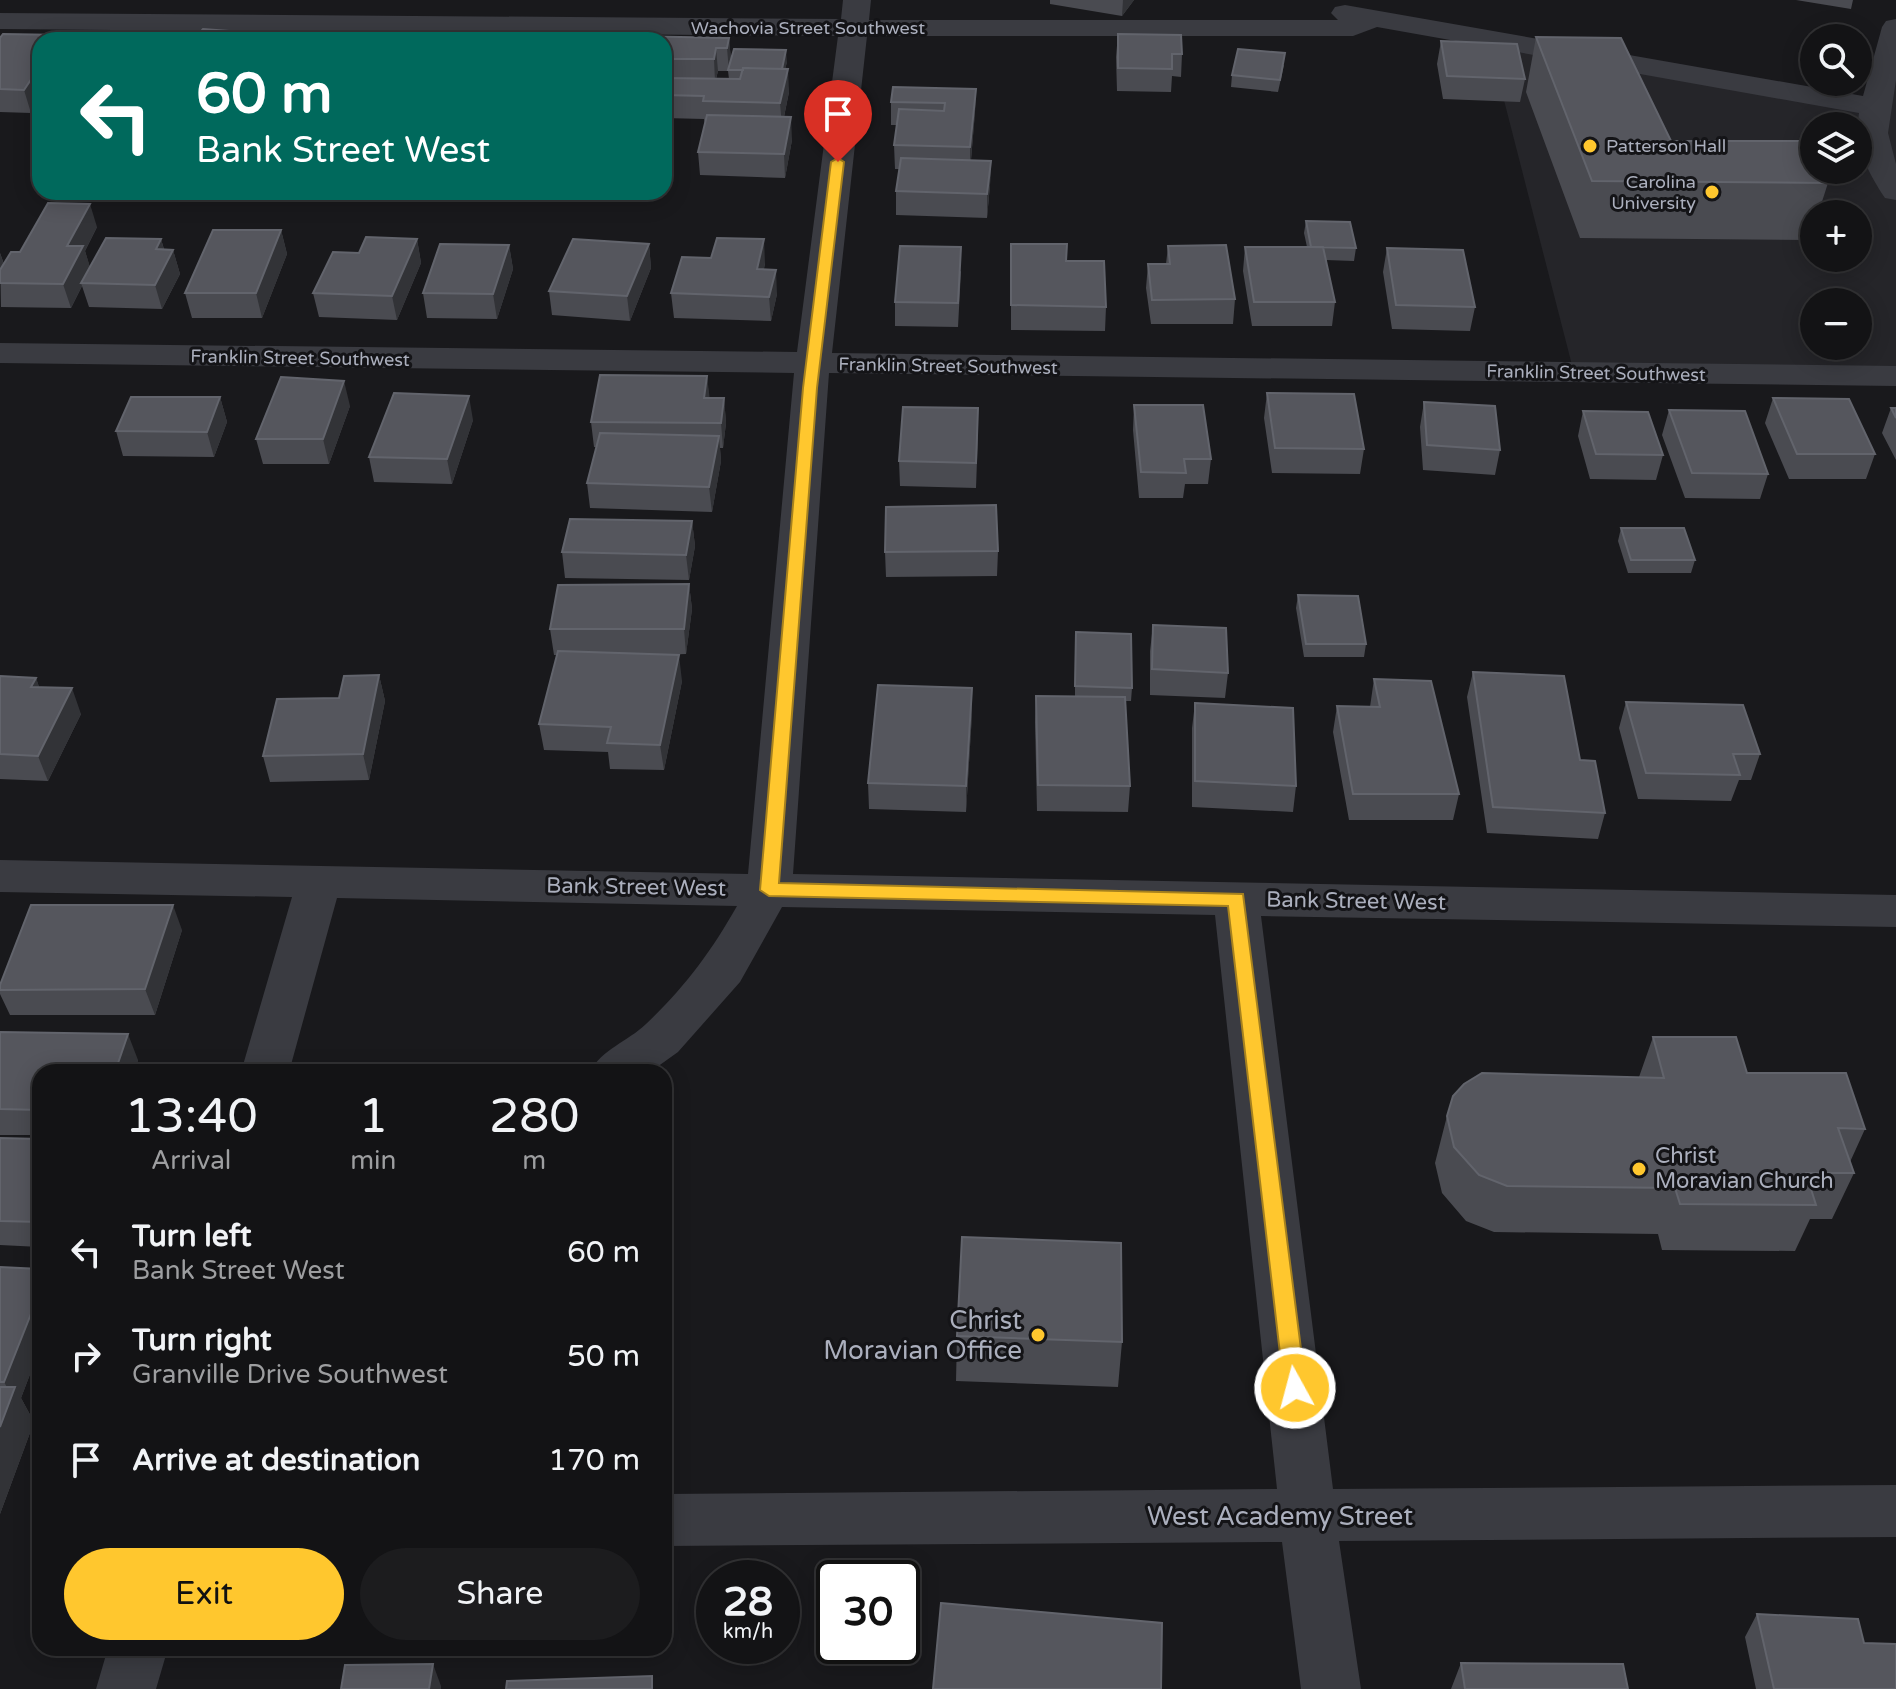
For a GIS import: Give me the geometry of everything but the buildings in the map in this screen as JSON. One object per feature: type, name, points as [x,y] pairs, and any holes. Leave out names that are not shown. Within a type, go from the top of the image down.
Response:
[{"type":"street","points":[[1272,0],[1877,107]]},
{"type":"street","points":[[625,1064],[661,1039],[724,970],[769,890],[812,365],[856,14]]},
{"type":"street","name":"Wachovia Street Southwest","points":[[0,21],[856,14],[1353,28],[1373,18]]},
{"type":"street","points":[[1896,27],[1877,107],[1873,143],[1896,191]]},
{"type":"street","name":"Franklin Street Southwest","points":[[0,353],[1896,376]]},
{"type":"street","name":"Bank Street West","points":[[0,876],[1896,911]]},
{"type":"street","points":[[267,1064],[319,882]]},
{"type":"street","points":[[1236,899],[1302,1448],[1307,1516],[1331,1689]]},
{"type":"street","name":"West Academy Street","points":[[672,1520],[1896,1511]]},
{"type":"street","points":[[126,1689],[136,1656]]},
{"type":"shaded area","name":"Carolina University","points":[[1896,27],[1896,376],[1574,373],[1488,38],[1800,93],[1800,96],[1877,107]]},
{"type":"place","name":"Patterson Hall","points":[[1590,146]]},
{"type":"place","name":"Carolina University","points":[[1712,192]]},
{"type":"place","name":"Christ Moravian Church","points":[[1639,1169]]},
{"type":"place","name":"Christ Moravian Office","points":[[1038,1335]]},
{"type":"route","points":[[838,162],[810,388],[769,890],[1236,899],[1295,1388]]}]
